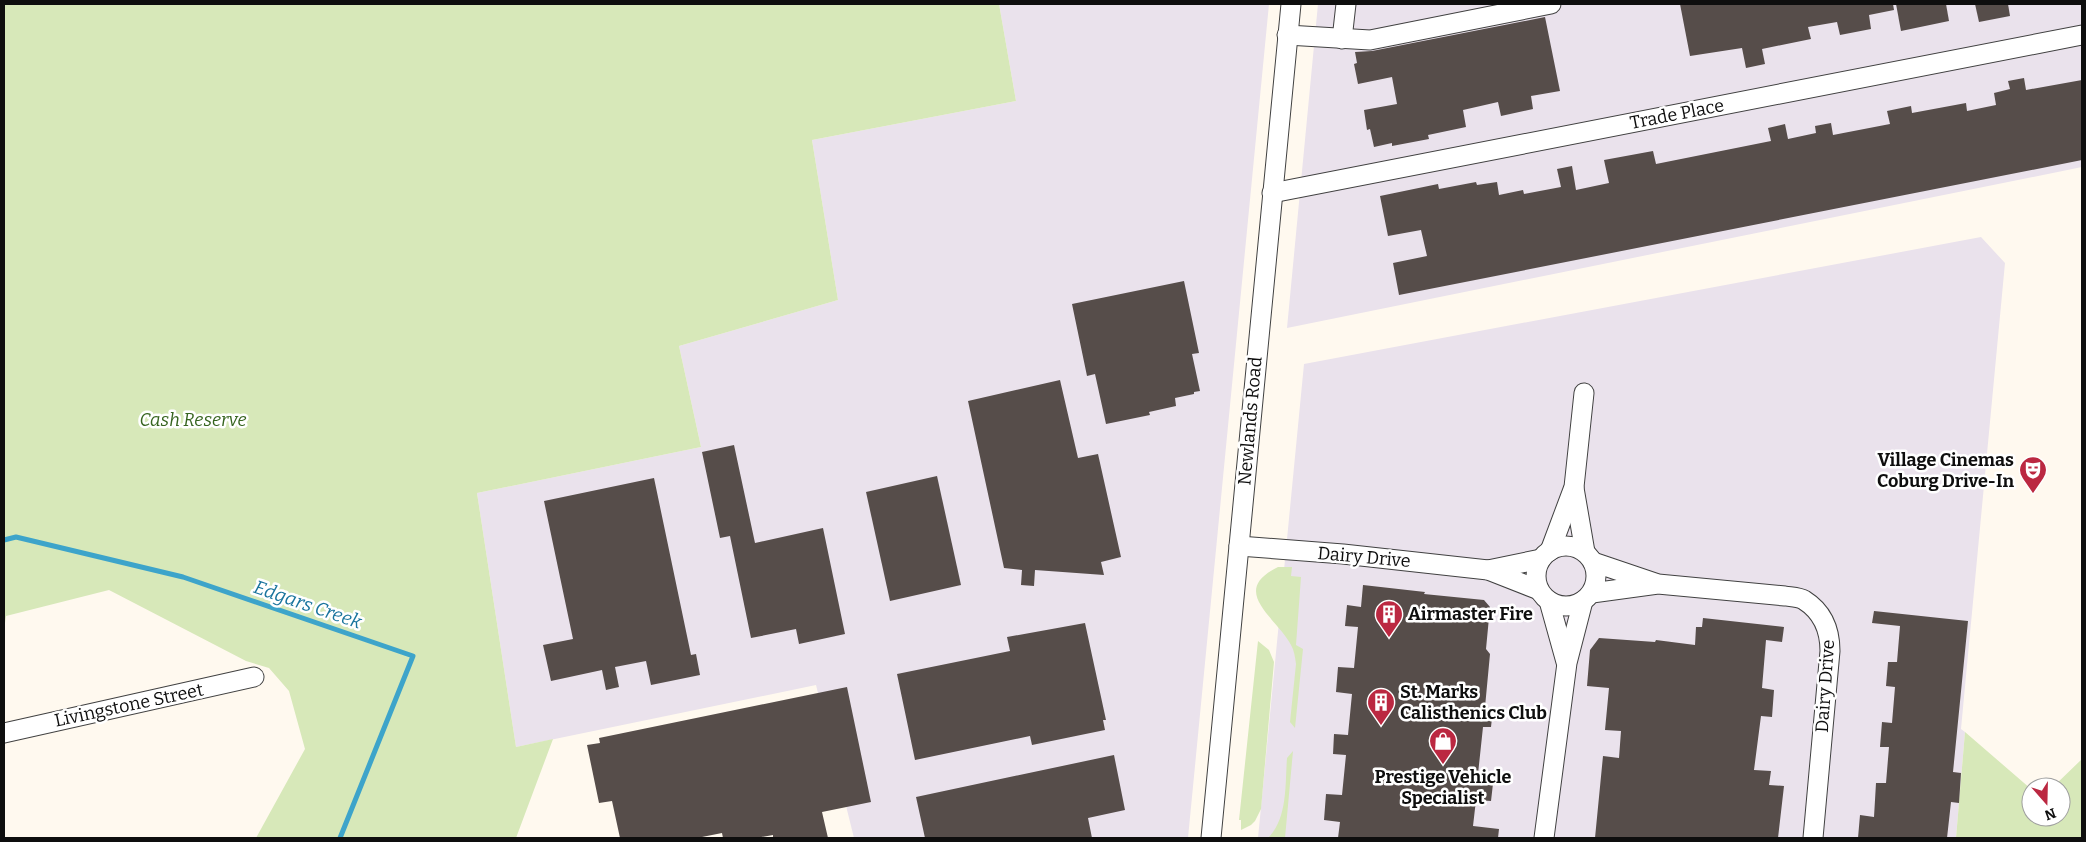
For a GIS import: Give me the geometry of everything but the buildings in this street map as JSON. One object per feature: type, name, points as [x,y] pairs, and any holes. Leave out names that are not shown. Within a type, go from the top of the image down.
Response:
[{"type":"street","name":"Newlands Road","points":[[1211,838],[1290,4]]},
{"type":"street","points":[[1342,39],[1346,4]]},
{"type":"street","points":[[1288,35],[1370,40],[1551,4]]},
{"type":"street","name":"Trade Place","points":[[1272,193],[2082,35]]},
{"type":"street","points":[[1567,663],[1536,574],[1574,487],[1584,393]]},
{"type":"street","points":[[1544,838],[1567,663],[1588,597],[1597,577],[1589,557],[1574,487]]},
{"type":"street","name":"Dairy Drive","points":[[1239,546],[1343,554],[1488,570],[1544,596]]},
{"type":"street","points":[[1545,555],[1568,546],[1589,557]]},
{"type":"street","name":"Dairy Drive","points":[[1488,570],[1545,555]]},
{"type":"street","name":"Dairy Drive","points":[[1589,557],[1658,584],[1803,600],[1823,618],[1830,636],[1830,651],[1813,838]]},
{"type":"street","name":"Dairy Drive","points":[[1588,597],[1658,584]]},
{"type":"street","points":[[1544,596],[1566,606],[1588,597]]},
{"type":"street","name":"Livingstone Street","points":[[4,733],[254,678]]},
{"type":"shaded area","points":[[999,4],[1269,4],[1188,838],[854,838],[816,685],[516,747],[477,493],[701,447],[679,346],[838,300],[812,140],[1016,101]]},
{"type":"shaded area","points":[[1318,4],[2082,4],[2082,167],[1287,328]]},
{"type":"shaded area","points":[[1981,237],[2005,263],[1961,729],[1965,732],[1956,838],[1258,838],[1304,364]]},
{"type":"green space","name":"Cash Reserve","points":[[4,4],[999,4],[1016,101],[812,140],[838,300],[679,346],[701,447],[477,493],[516,747],[553,739],[516,838],[256,838],[305,749],[289,691],[269,668],[246,661],[109,590],[6,616],[4,630]]},
{"type":"green space","points":[[1278,567],[1292,567],[1291,576],[1301,577],[1296,645],[1303,649],[1295,728],[1290,722],[1296,664],[1294,651],[1260,605],[1256,595],[1257,586],[1264,576]]},
{"type":"green space","points":[[1258,641],[1269,650],[1274,662],[1261,809],[1255,821],[1241,830],[1241,820],[1239,820]]},
{"type":"green space","points":[[1965,732],[2021,780],[2021,827],[2071,827],[2071,777],[2063,777],[2082,759],[2082,838],[1956,838]]},
{"type":"green space","points":[[1293,751],[1285,838],[1268,838],[1279,821],[1282,811],[1287,758]]},
{"type":"waterway","name":"Edgars Creek","points":[[4,540],[16,537],[183,577],[413,656],[340,838]]},
{"type":"place","name":"Village Cinemas Coburg Drive-In","points":[[2033,494]]},
{"type":"place","name":"Airmaster Fire","points":[[1389,638]]},
{"type":"place","name":"St. Marks Calisthenics Club","points":[[1381,726]]},
{"type":"place","name":"Prestige Vehicle Specialist","points":[[1443,765]]}]
